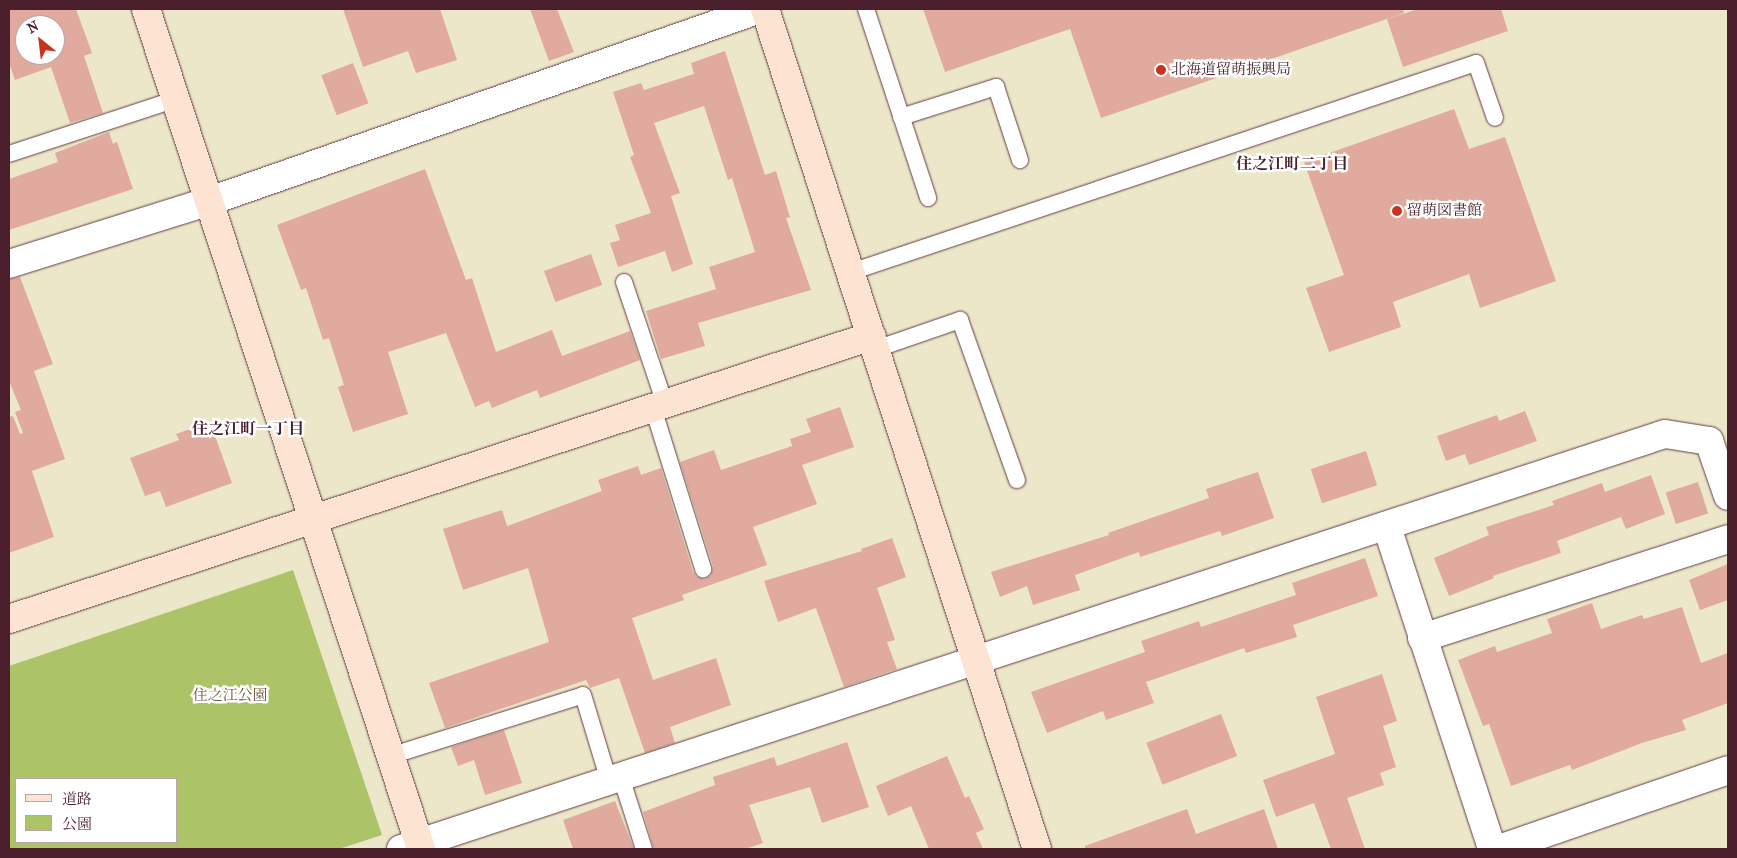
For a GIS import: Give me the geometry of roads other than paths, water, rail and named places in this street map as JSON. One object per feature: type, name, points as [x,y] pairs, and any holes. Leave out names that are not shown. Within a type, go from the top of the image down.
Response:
[{"type":"street","points":[[146,9],[390,756],[413,847],[975,661],[1387,528],[1665,434],[1710,441],[1728,496]]},
{"type":"street","points":[[9,264],[210,201],[760,9]]},
{"type":"street","points":[[765,9],[1037,849]]},
{"type":"street","points":[[9,619],[659,406],[874,343]]},
{"type":"street","points":[[1387,528],[1492,849]]},
{"type":"street","points":[[1422,638],[1728,539]]},
{"type":"street","points":[[1499,849],[1728,770]]},
{"type":"lane","points":[[866,9],[928,198]]},
{"type":"lane","points":[[851,272],[1476,63],[1495,118]]},
{"type":"lane","points":[[901,117],[996,86],[1020,160]]},
{"type":"lane","points":[[9,154],[176,99]]},
{"type":"lane","points":[[624,282],[703,570]]},
{"type":"lane","points":[[874,343],[960,320],[1017,480]]},
{"type":"lane","points":[[390,756],[583,695],[644,849]]},
{"type":"place","name":"北海道留萌振興局","points":[[1161,70]]},
{"type":"place","name":"留萌図書館","points":[[1397,211]]},
{"type":"district","name":"住之江町二丁目","points":[[1292,164]]},
{"type":"district","name":"住之江町一丁目","points":[[248,429]]},
{"type":"park label","name":"住之江公園","points":[[230,696]]}]
